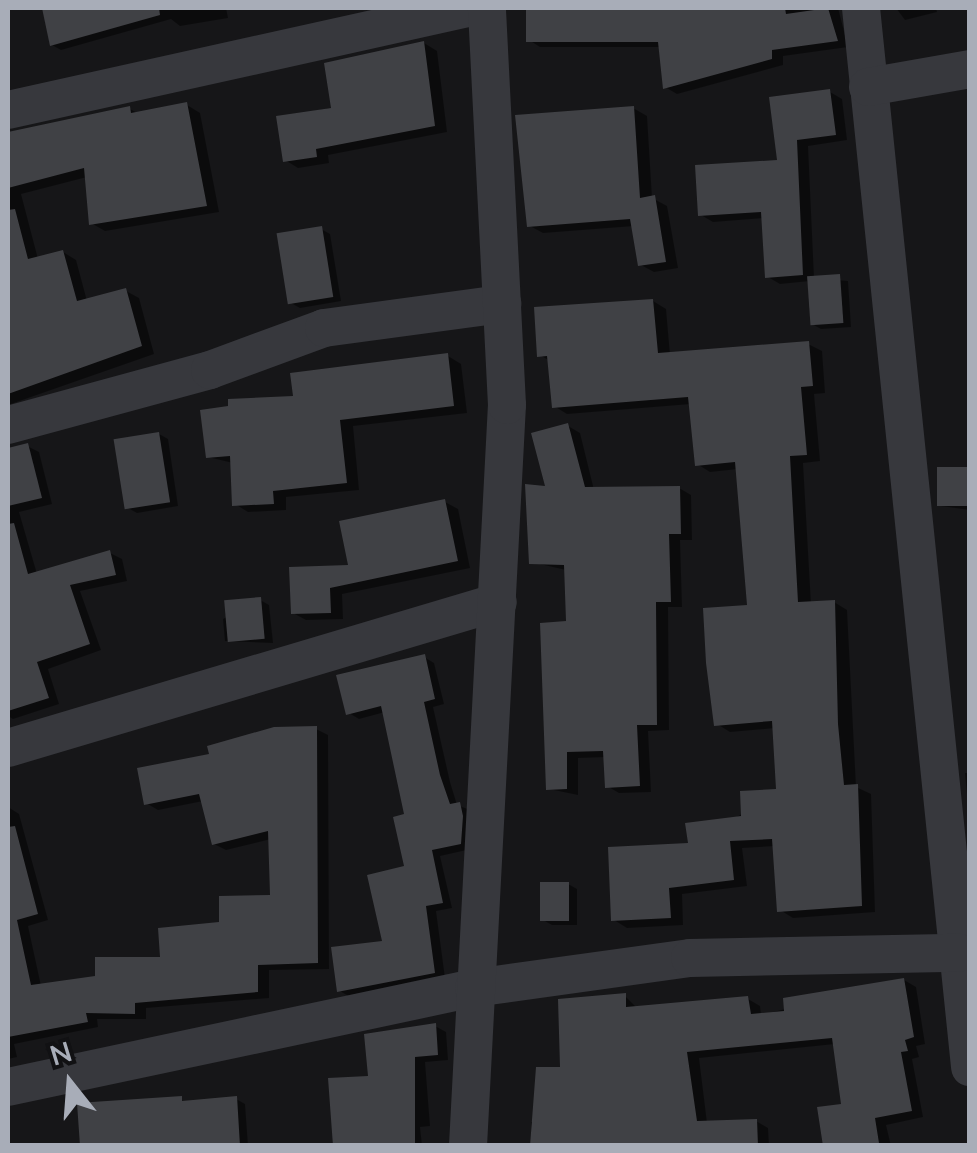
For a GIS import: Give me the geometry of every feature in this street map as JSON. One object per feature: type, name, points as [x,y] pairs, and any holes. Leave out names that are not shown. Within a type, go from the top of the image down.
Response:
[{"type":"street","points":[[8,110],[468,8]]},
{"type":"street","points":[[468,1146],[507,406],[487,8]]},
{"type":"street","points":[[861,8],[970,1067]]},
{"type":"street","points":[[868,87],[970,70]]},
{"type":"street","points":[[8,425],[210,370],[324,328],[502,304]]},
{"type":"street","points":[[8,748],[498,602]]},
{"type":"street","points":[[8,1086],[474,988],[690,958],[959,953]]},
{"type":"building","points":[[42,8],[159,8],[160,15],[50,46]]},
{"type":"building","points":[[526,8],[785,8],[786,14],[828,8],[838,41],[772,50],[772,59],[663,89],[658,42],[526,42]]},
{"type":"building","points":[[424,41],[435,126],[316,149],[317,157],[283,162],[276,116],[331,108],[324,63]]},
{"type":"building","points":[[830,89],[836,135],[797,140],[803,275],[765,278],[761,212],[698,216],[695,165],[777,160],[769,97]]},
{"type":"building","points":[[187,102],[207,206],[89,225],[84,168],[8,188],[8,132],[130,106],[131,113]]},
{"type":"building","points":[[634,106],[640,198],[655,195],[666,262],[638,266],[630,219],[527,227],[515,115]]},
{"type":"building","points":[[15,209],[28,259],[63,250],[77,301],[126,288],[142,346],[8,394],[8,210]]},
{"type":"building","points":[[322,226],[333,297],[288,304],[277,233]]},
{"type":"building","points":[[840,274],[843,323],[810,325],[807,276]]},
{"type":"building","points":[[653,299],[658,353],[809,341],[813,386],[801,387],[807,455],[790,456],[798,602],[835,600],[838,724],[844,785],[858,784],[862,906],[777,912],[772,839],[730,841],[734,880],[669,888],[671,918],[611,921],[608,847],[688,843],[685,823],[741,816],[740,791],[776,789],[772,721],[714,726],[706,663],[703,608],[747,605],[735,462],[695,466],[688,397],[552,408],[547,356],[537,357],[534,307]]},
{"type":"building","points":[[448,353],[454,406],[340,420],[347,483],[273,491],[274,504],[232,506],[230,456],[206,458],[200,410],[228,406],[228,399],[293,396],[290,373]]},
{"type":"building","points":[[568,423],[585,487],[680,486],[681,534],[669,534],[671,602],[656,602],[657,725],[637,725],[640,786],[605,788],[603,751],[567,752],[567,789],[546,790],[540,623],[566,621],[564,565],[529,564],[525,484],[545,486],[531,433]]},
{"type":"building","points":[[159,432],[170,502],[125,509],[114,439]]},
{"type":"building","points":[[28,443],[42,498],[8,506],[8,448]]},
{"type":"building","points":[[937,467],[970,467],[970,506],[937,506]]},
{"type":"building","points":[[445,499],[458,561],[330,588],[331,613],[291,614],[289,567],[348,565],[339,521]]},
{"type":"building","points":[[14,523],[28,574],[110,550],[116,575],[70,585],[90,644],[37,662],[49,698],[8,711],[8,524]]},
{"type":"building","points":[[261,597],[265,639],[228,642],[224,600]]},
{"type":"building","points":[[425,654],[435,699],[424,702],[440,775],[450,804],[460,802],[463,816],[461,844],[432,850],[443,903],[426,906],[435,973],[337,992],[331,947],[382,941],[367,875],[404,866],[393,817],[404,814],[381,706],[346,715],[336,675]]},
{"type":"building","points":[[317,726],[318,963],[258,965],[258,992],[135,1003],[135,1014],[86,1013],[88,1022],[8,1037],[8,827],[15,826],[38,914],[17,920],[31,985],[95,976],[95,957],[160,957],[158,928],[219,922],[219,896],[270,895],[268,831],[212,845],[199,794],[144,805],[137,768],[209,754],[207,746],[274,727]]},
{"type":"building","points":[[540,882],[569,882],[569,921],[540,921]]},
{"type":"building","points":[[904,978],[914,1037],[905,1040],[908,1051],[901,1052],[912,1111],[875,1118],[879,1143],[823,1146],[817,1107],[841,1104],[832,1038],[687,1052],[697,1121],[757,1119],[758,1146],[530,1146],[536,1067],[560,1067],[558,999],[626,993],[626,1007],[748,996],[751,1014],[784,1011],[783,998]]},
{"type":"building","points":[[436,1023],[438,1055],[415,1057],[415,1146],[333,1146],[328,1078],[368,1076],[364,1034]]},
{"type":"building","points":[[182,1096],[182,1101],[237,1096],[240,1146],[80,1146],[77,1103]]}]
